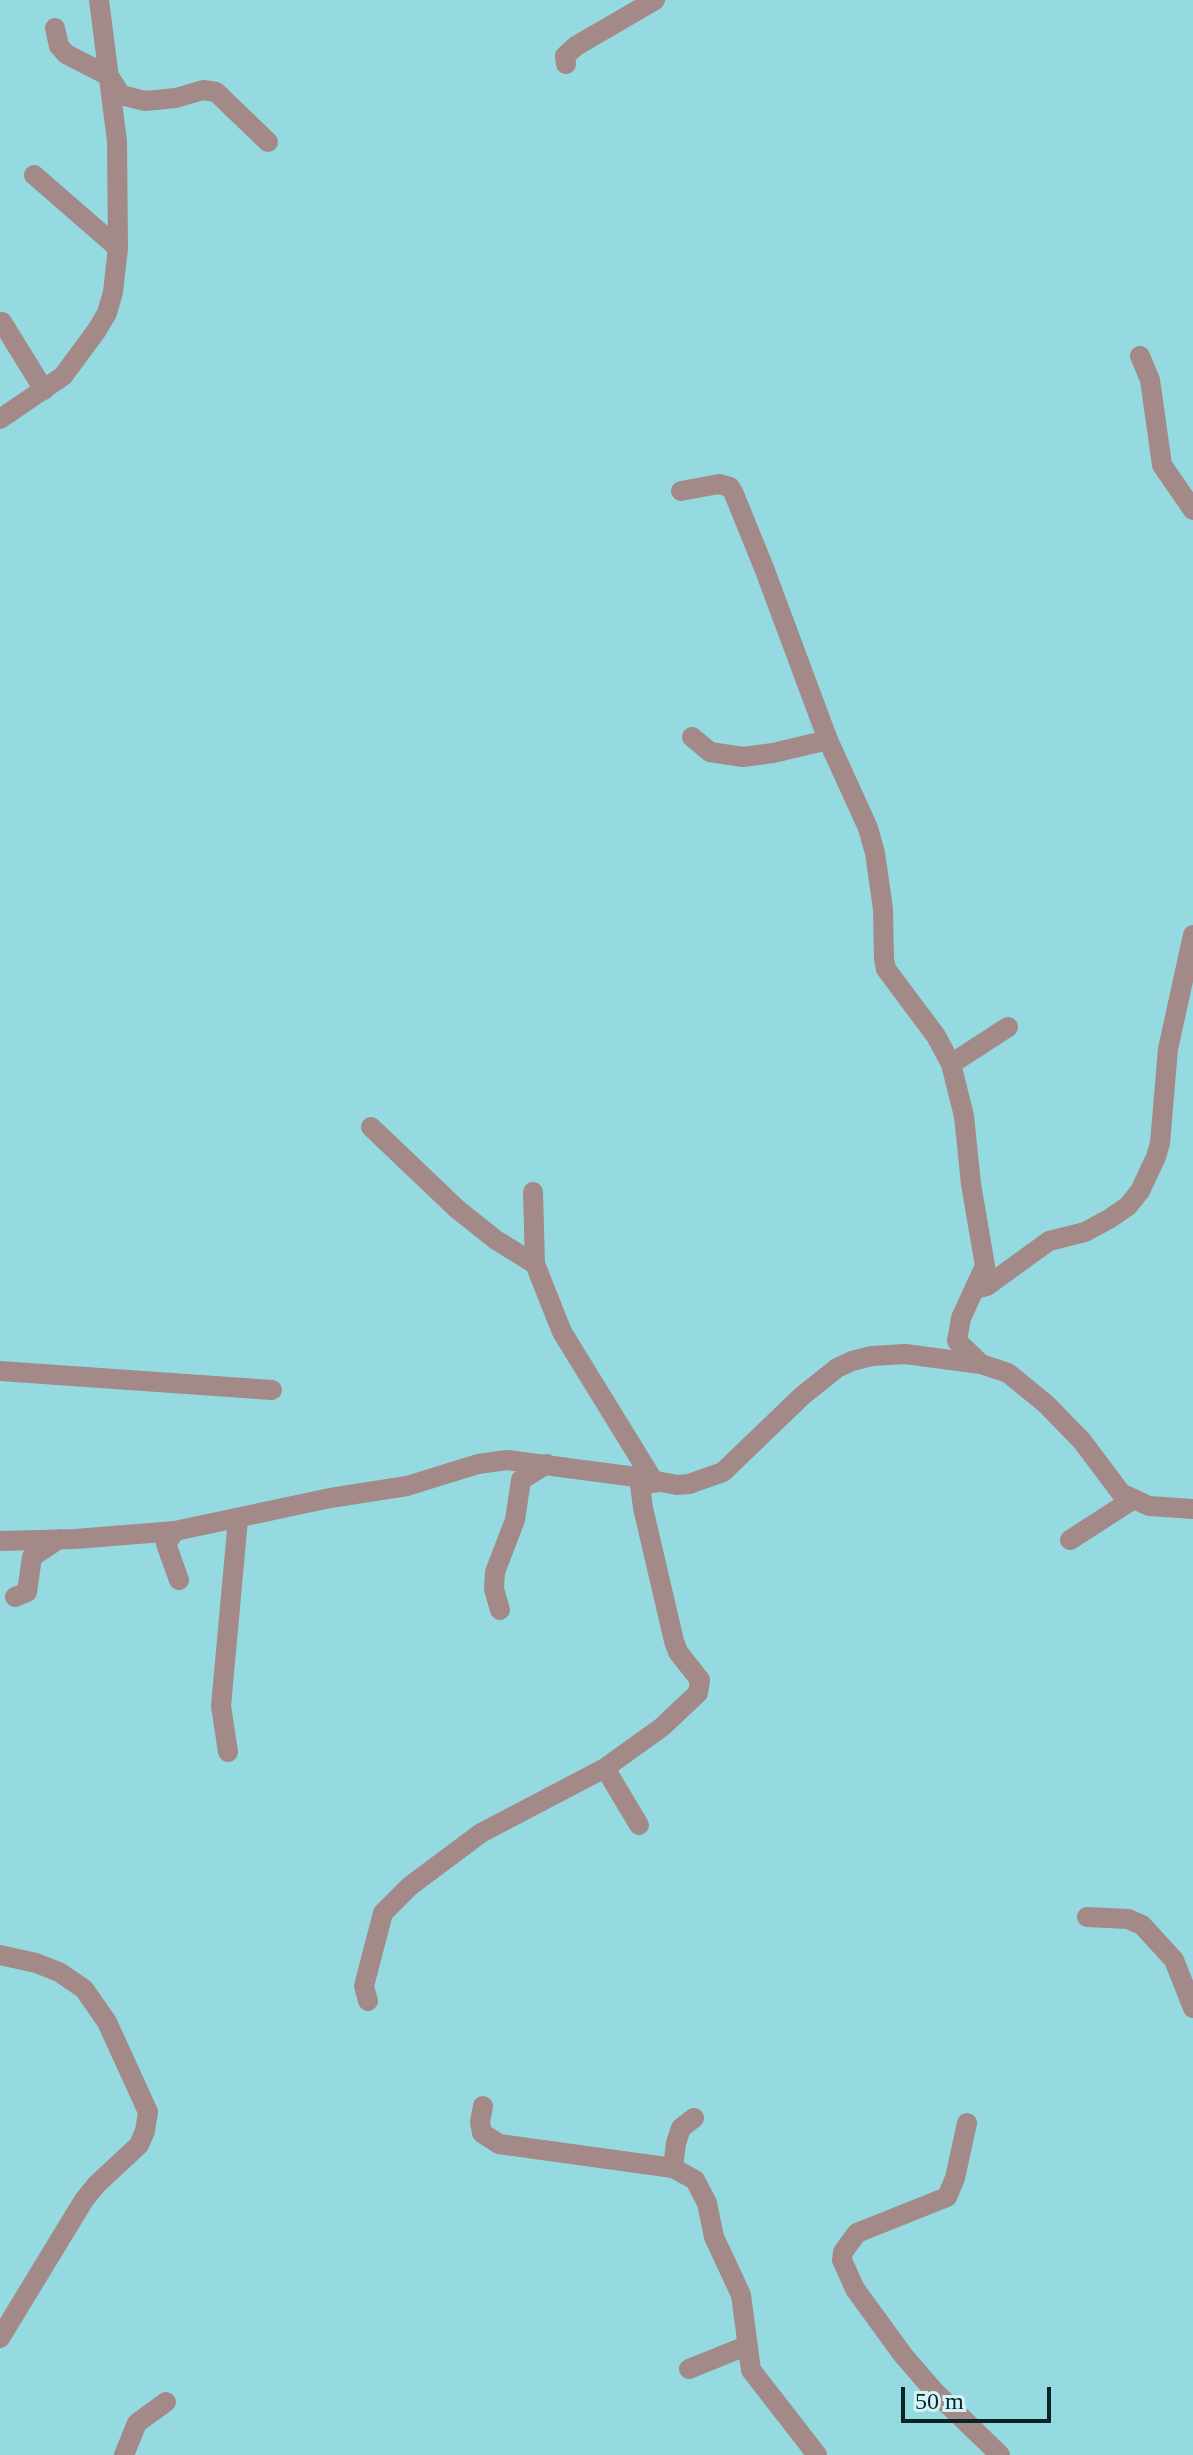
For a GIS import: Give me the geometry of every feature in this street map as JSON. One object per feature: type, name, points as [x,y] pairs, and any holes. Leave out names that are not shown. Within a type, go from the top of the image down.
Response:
[{"type":"street","points":[[0,419],[63,376],[107,313],[115,280],[118,248],[117,141],[99,0]]},
{"type":"street","points":[[566,64],[565,56],[576,46],[655,0]]},
{"type":"street","points":[[55,28],[59,46],[66,54],[109,76],[121,95],[145,101],[176,98],[203,90],[216,92],[268,142]]},
{"type":"street","points":[[34,175],[118,248]]},
{"type":"street","points":[[2,322],[44,390]]},
{"type":"street","points":[[1140,356],[1150,380],[1162,465],[1193,510]]},
{"type":"street","points":[[681,491],[719,484],[730,487],[734,494],[828,740],[868,828],[883,909],[886,969],[936,1036],[951,1064],[964,1116],[971,1184],[985,1266],[961,1318],[957,1341],[981,1364]]},
{"type":"street","points":[[692,737],[710,752],[743,757],[828,740]]},
{"type":"street","points":[[975,1289],[987,1286],[1049,1241],[1085,1232],[1109,1219],[1128,1206],[1140,1191],[1160,1143],[1168,1049],[1193,935]]},
{"type":"street","points":[[951,1064],[1008,1027]]},
{"type":"street","points":[[371,1127],[457,1209],[496,1240],[535,1264]]},
{"type":"street","points":[[533,1192],[535,1264],[562,1332],[658,1481]]},
{"type":"street","points":[[0,1541],[175,1531],[330,1498],[407,1486],[478,1464],[507,1460],[689,1484],[723,1472],[802,1396],[837,1368],[872,1356],[905,1354],[981,1364],[1008,1373],[1046,1404],[1082,1441],[1121,1493],[1132,1500],[1165,1509],[1193,1509]]},
{"type":"street","points":[[0,1371],[272,1390]]},
{"type":"street","points":[[500,1610],[494,1589],[495,1572],[515,1520],[521,1480],[547,1464]]},
{"type":"street","points":[[368,2001],[364,1986],[368,1961],[383,1913],[410,1886],[481,1833],[605,1768],[662,1727],[693,1700],[700,1680],[678,1652],[674,1641],[640,1485],[658,1481]]},
{"type":"street","points":[[1070,1540],[1132,1500]]},
{"type":"street","points":[[228,1752],[221,1706],[238,1519]]},
{"type":"street","points":[[175,1531],[166,1544],[179,1580]]},
{"type":"street","points":[[15,1597],[27,1592],[32,1557],[59,1539]]},
{"type":"street","points":[[605,1768],[639,1825]]},
{"type":"street","points":[[1087,1917],[1128,1919],[1142,1925],[1174,1960],[1193,2008]]},
{"type":"street","points":[[0,1955],[59,1972],[84,1989],[107,2022],[148,2112],[139,2145],[84,2200],[0,2338]]},
{"type":"street","points":[[483,2106],[480,2122],[482,2133],[499,2144],[673,2168],[695,2180],[702,2189],[714,2237],[741,2295],[751,2370],[817,2455]]},
{"type":"street","points":[[673,2168],[681,2128],[694,2118]]},
{"type":"street","points":[[967,2123],[955,2178],[947,2197],[857,2233],[843,2252],[842,2260],[855,2289],[903,2355],[935,2392],[1000,2455]]},
{"type":"street","points":[[689,2369],[746,2346]]},
{"type":"street","points":[[124,2455],[137,2423],[166,2402]]}]
